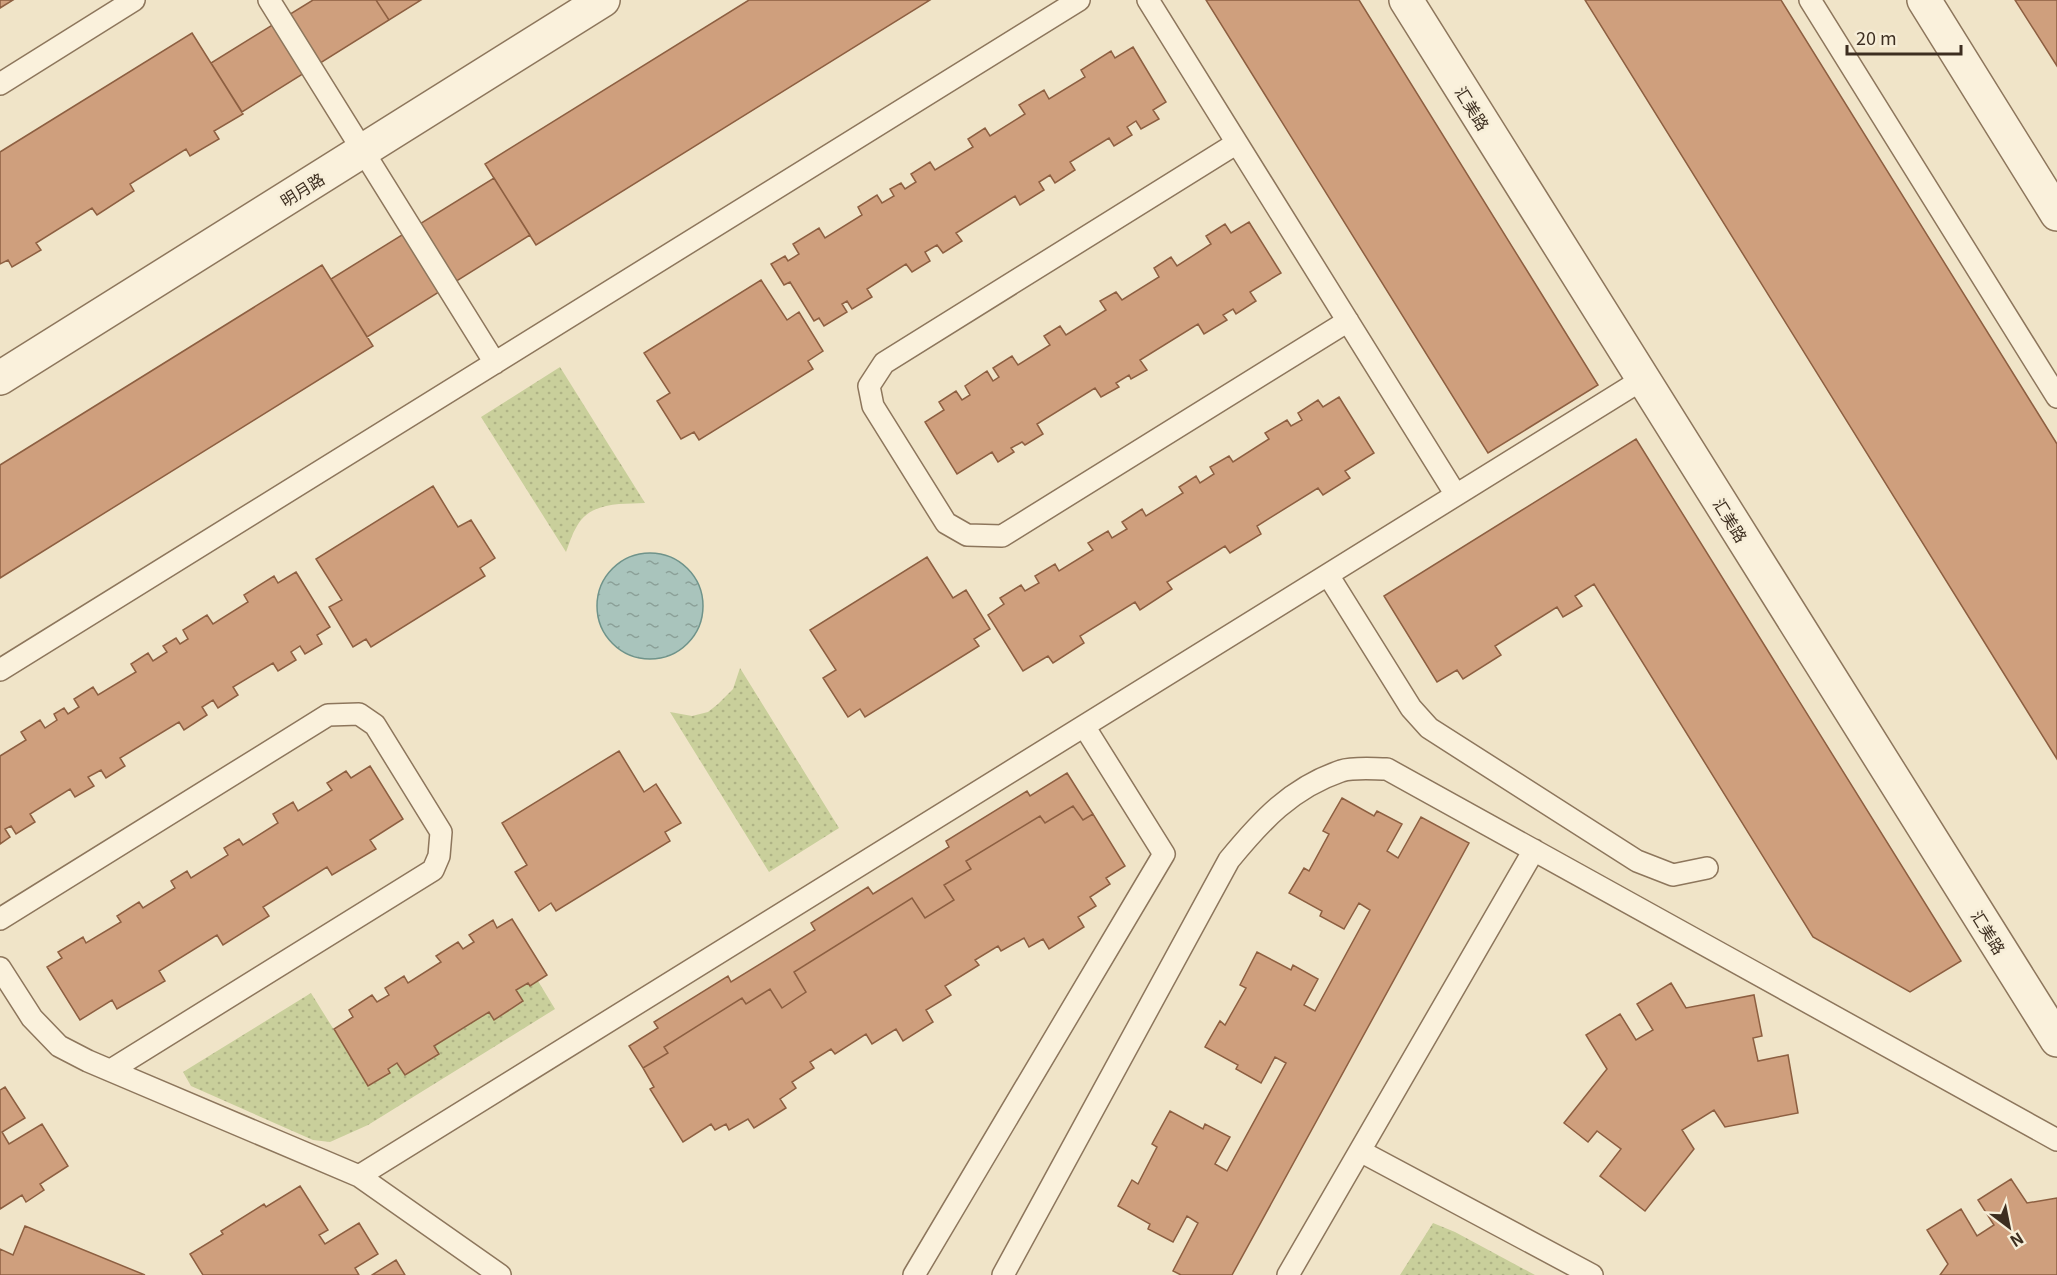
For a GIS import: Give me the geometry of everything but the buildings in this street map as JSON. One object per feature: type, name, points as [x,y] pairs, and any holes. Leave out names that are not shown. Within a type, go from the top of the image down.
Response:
[{"type":"street","name":"明月路","points":[[0,378],[603,0]]},
{"type":"street","name":"汇美路","points":[[1406,0],[2057,1040]]},
{"type":"street","points":[[1924,0],[2057,213]]},
{"type":"lane","points":[[0,84],[134,0]]},
{"type":"lane","points":[[269,0],[495,363]]},
{"type":"lane","points":[[0,670],[1079,0]]},
{"type":"lane","points":[[1148,0],[1456,495]]},
{"type":"lane","points":[[1810,0],[2057,397]]},
{"type":"lane","points":[[1237,143],[884,363],[869,386],[873,406],[946,523],[967,535],[1002,536],[1348,321]]},
{"type":"lane","points":[[359,1176],[1643,379]]},
{"type":"lane","points":[[1328,575],[1411,708],[1429,728],[1637,861],[1673,875],[1707,868]]},
{"type":"lane","points":[[0,919],[328,715],[359,714],[375,725],[441,832],[440,856],[433,870],[111,1070]]},
{"type":"lane","points":[[914,1275],[1164,854],[1084,726]]},
{"type":"lane","points":[[1003,1275],[1229,860],[1260,822],[1299,791],[1342,770],[1387,769],[2057,1140]]},
{"type":"lane","points":[[1288,1275],[1534,850]]},
{"type":"lane","points":[[0,968],[32,1018],[59,1046],[359,1176],[500,1275]]},
{"type":"lane","points":[[1360,1150],[1592,1275]]},
{"type":"green space","points":[[560,367],[645,503],[607,506],[590,512],[577,526],[566,552],[481,417]]},
{"type":"green space","points":[[740,668],[839,828],[769,872],[670,712],[692,716],[708,712],[733,689]]},
{"type":"green space","points":[[538,981],[555,1009],[368,1125],[330,1142],[313,1140],[191,1086],[183,1072],[311,993],[369,1086],[390,1073],[388,1069],[397,1063],[405,1075],[438,1054],[434,1046],[489,1012],[494,1020],[523,1002],[516,990],[528,983],[530,986]]},
{"type":"green space","points":[[1433,1223],[1455,1232],[1535,1275],[1400,1275]]},
{"type":"water","points":[[650,553],[670,557],[688,568],[699,586],[703,606],[699,626],[688,644],[670,655],[650,659],[630,655],[612,644],[601,626],[597,606],[601,586],[612,568],[630,557]]}]
